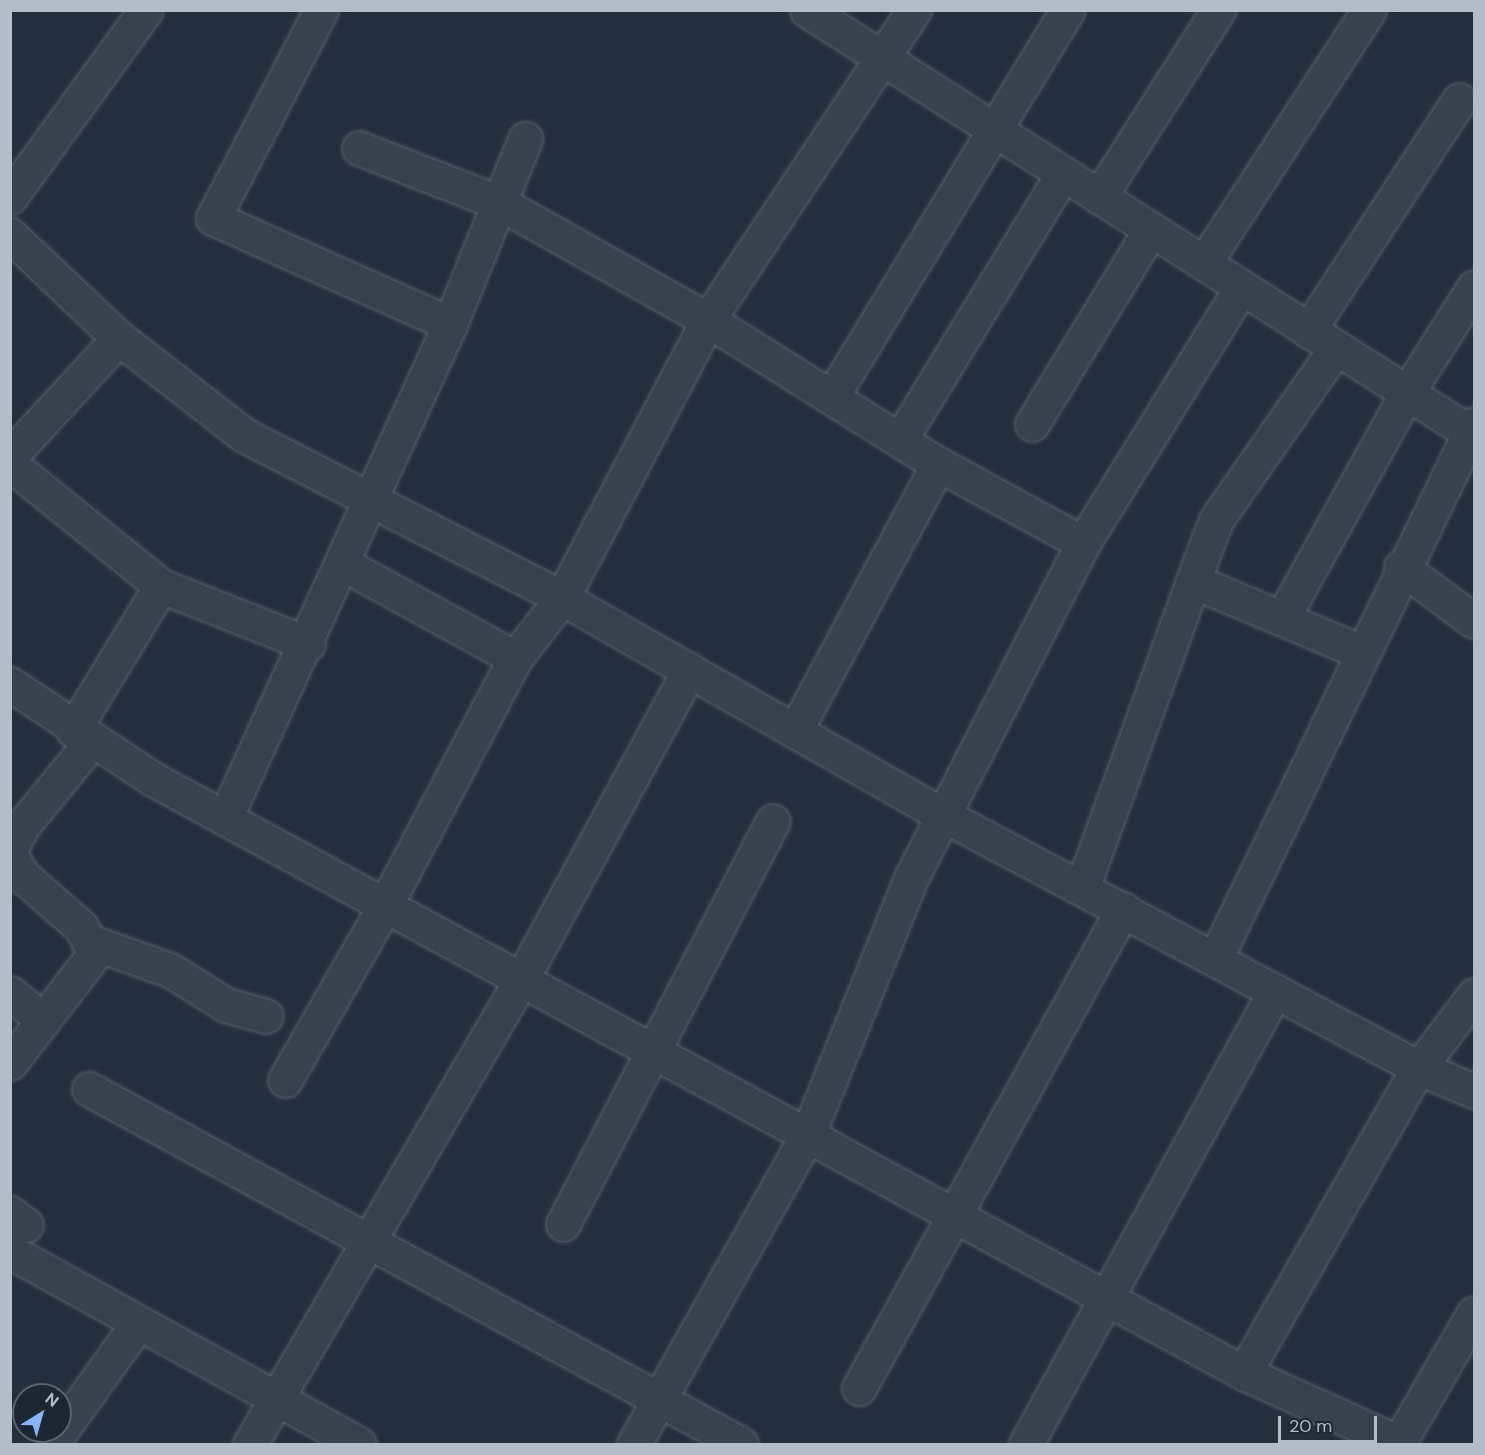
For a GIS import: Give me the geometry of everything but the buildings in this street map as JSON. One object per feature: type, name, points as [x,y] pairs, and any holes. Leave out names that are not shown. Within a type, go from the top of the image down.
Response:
[{"type":"street","points":[[10,197],[146,10]]},
{"type":"street","points":[[321,10],[213,218],[450,324]]},
{"type":"street","points":[[807,10],[1308,331],[1407,393],[1472,428],[1401,567],[1216,957]]},
{"type":"street","points":[[285,1080],[387,902],[515,658],[562,598],[708,320],[914,10]]},
{"type":"street","points":[[832,396],[992,128],[1068,10]]},
{"type":"street","points":[[1100,197],[1218,10]]},
{"type":"street","points":[[1204,263],[1369,10]]},
{"type":"street","points":[[1308,331],[1460,100]]},
{"type":"street","points":[[225,818],[308,644],[450,324],[525,139]]},
{"type":"street","points":[[359,148],[500,203],[708,320],[901,438],[938,464],[1083,543]]},
{"type":"street","points":[[901,438],[1063,174]]},
{"type":"street","points":[[1032,424],[1151,229]]},
{"type":"street","points":[[10,235],[119,338],[215,416],[370,500],[562,598],[943,815],[1216,957],[1419,1068],[1474,1091]]},
{"type":"street","points":[[1284,615],[1407,393],[1474,287]]},
{"type":"street","points":[[634,1444],[808,1134],[911,878],[1083,543],[1242,288]]},
{"type":"street","points":[[10,456],[119,338]]},
{"type":"street","points":[[1082,888],[1216,520],[1336,348]]},
{"type":"street","points":[[10,464],[161,586],[308,644]]},
{"type":"street","points":[[795,731],[938,464]]},
{"type":"street","points":[[343,564],[515,658]]},
{"type":"street","points":[[1401,567],[1474,621]]},
{"type":"street","points":[[1193,581],[1284,615],[1361,652]]},
{"type":"street","points":[[10,850],[23,825],[82,736],[161,586]]},
{"type":"street","points":[[250,1444],[521,980],[689,670]]},
{"type":"street","points":[[10,684],[82,736],[225,818],[387,902],[521,980],[650,1048],[1244,1373],[1399,1444],[1474,1313]]},
{"type":"street","points":[[563,1224],[650,1048],[773,821]]},
{"type":"street","points":[[10,856],[25,878],[94,943],[170,970],[226,1005],[266,1016]]},
{"type":"street","points":[[859,1388],[1122,909]]},
{"type":"street","points":[[10,1063],[43,1020],[94,961],[94,943]]},
{"type":"street","points":[[1026,1444],[1275,991]]},
{"type":"street","points":[[10,993],[43,1020]]},
{"type":"street","points":[[1244,1373],[1419,1068],[1474,995]]},
{"type":"street","points":[[89,1089],[741,1444]]},
{"type":"street","points":[[16,1230],[138,1323],[358,1444]]},
{"type":"street","points":[[72,1415],[138,1323]]}]
